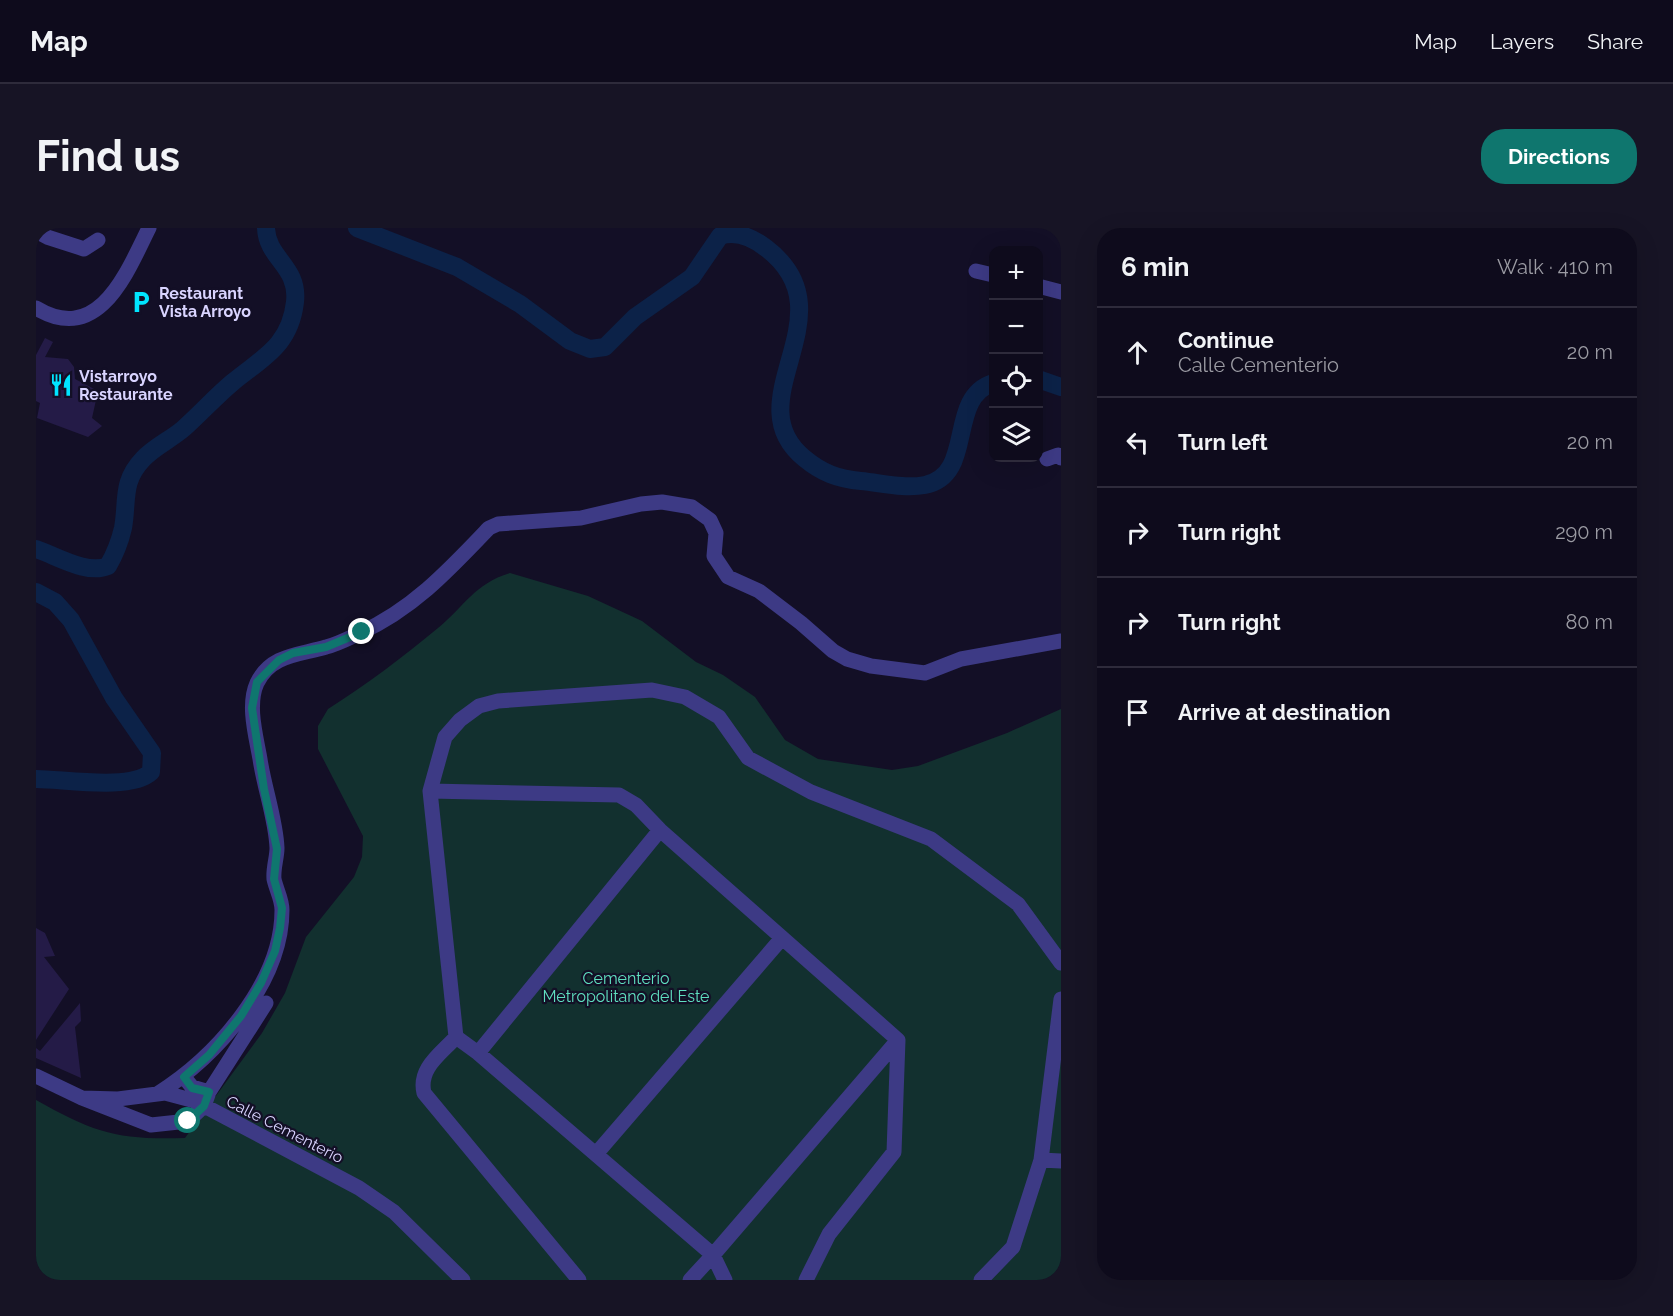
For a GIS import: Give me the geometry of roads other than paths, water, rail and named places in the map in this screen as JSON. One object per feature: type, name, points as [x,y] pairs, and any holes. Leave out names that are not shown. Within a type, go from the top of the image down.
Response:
[{"type":"street","points":[[36,308],[50,315],[71,318],[90,313],[104,305],[128,270],[149,228]]},
{"type":"street","points":[[36,231],[84,249],[98,240]]},
{"type":"street","points":[[976,271],[989,274]]},
{"type":"street","points":[[1043,287],[1061,292]]},
{"type":"street","points":[[161,1094],[209,1055],[241,1016],[261,983],[275,951],[282,908],[274,879],[277,849],[264,789],[252,708],[257,682],[279,660],[293,653],[326,647],[408,607],[489,528],[498,524],[581,518],[641,504],[662,502],[692,507],[710,520],[716,533],[714,556],[728,577],[759,591],[833,651],[847,659],[871,666],[925,673],[961,659],[1061,641]]},
{"type":"street","points":[[725,1280],[713,1255],[478,1053],[456,1037],[430,791],[446,737],[460,720],[479,706],[498,701],[652,690],[685,697],[719,717],[748,758],[811,792],[931,839],[1018,904],[1061,963]]},
{"type":"street","points":[[430,791],[620,795],[636,805],[660,830],[898,1040]]},
{"type":"street","points":[[478,1053],[660,830]]},
{"type":"street","points":[[596,1154],[782,938]]},
{"type":"street","points":[[981,1280],[1013,1246],[1041,1160],[1061,999]]},
{"type":"street","points":[[206,1099],[266,1003]]},
{"type":"street","points":[[456,1037],[425,1070],[422,1082],[424,1093],[579,1280]]},
{"type":"street","points":[[690,1280],[898,1040]]},
{"type":"street","points":[[806,1280],[830,1234],[894,1152],[898,1040]]},
{"type":"street","name":"Calle Cementerio","points":[[36,1076],[82,1098],[151,1125],[188,1121],[206,1099],[376,1200],[402,1219],[463,1280]]},
{"type":"street","points":[[184,1077],[192,1088],[206,1099]]},
{"type":"street","points":[[161,1094],[172,1102],[176,1111],[163,1125]]},
{"type":"street","points":[[82,1098],[118,1099],[161,1094],[206,1099]]},
{"type":"street","points":[[1041,1160],[1061,1161]]},
{"type":"waterway","points":[[36,549],[72,564],[91,568],[108,566],[122,533],[128,484],[136,467],[147,455],[183,429],[226,388],[273,350],[281,340],[292,317],[295,290],[288,271],[272,248],[266,228]]},
{"type":"waterway","points":[[357,228],[457,267],[520,304],[570,341],[590,349],[605,347],[635,317],[692,277],[720,236],[733,234],[756,241],[766,248],[790,274],[799,300],[798,328],[784,383],[780,410],[786,435],[804,458],[824,471],[845,479],[909,486],[925,485],[941,478],[951,467],[957,452],[964,419],[970,404],[979,391],[989,385]]},
{"type":"waterway","points":[[1043,381],[1061,387]]},
{"type":"waterway","points":[[36,592],[55,602],[71,620],[114,698],[152,753],[151,772],[129,781],[96,783],[36,779]]},
{"type":"place","name":"Restaurant Vista Arroyo","points":[[141,302]]},
{"type":"place","name":"Vistarroyo Restaurante","points":[[61,385]]},
{"type":"park label","name":"Cementerio Metropolitano del Este","points":[[626,987]]}]
